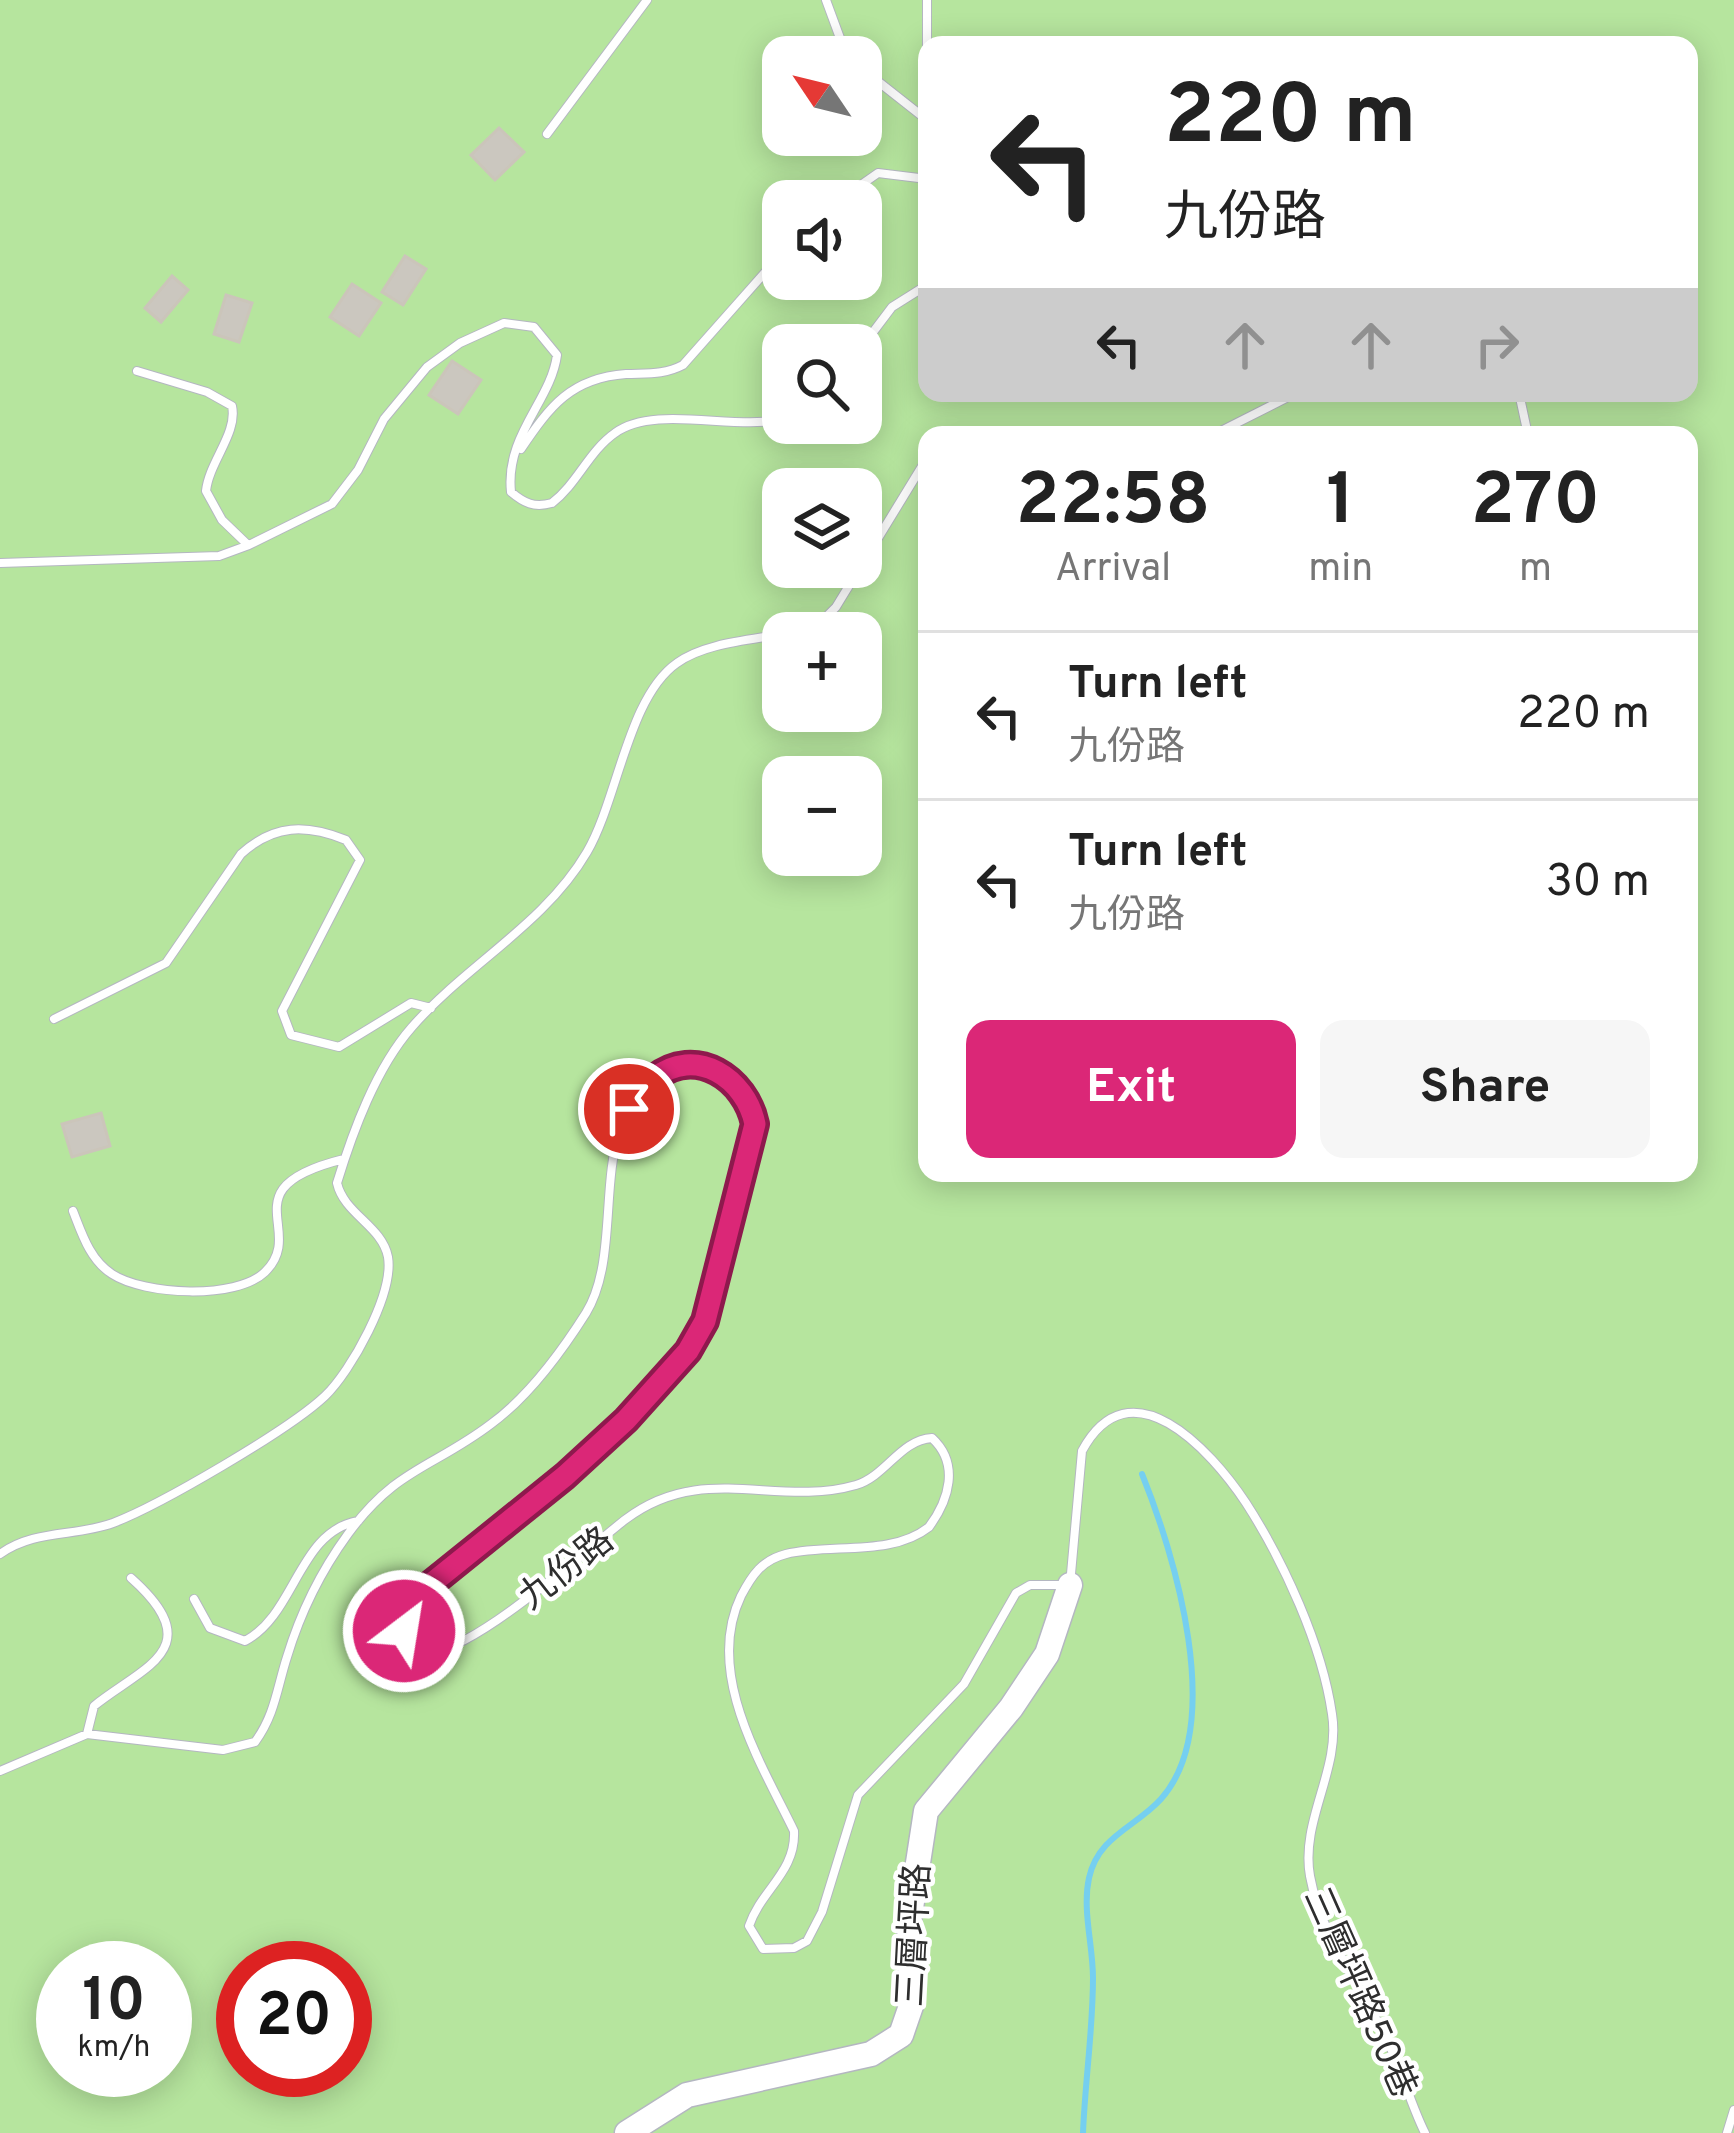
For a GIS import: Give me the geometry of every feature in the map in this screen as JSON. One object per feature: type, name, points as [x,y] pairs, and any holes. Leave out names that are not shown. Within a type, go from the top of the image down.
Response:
[{"type":"street","name":"三層坪路","points":[[627,2133],[687,2095],[872,2054],[901,2035],[912,2003],[909,1922],[926,1811],[1012,1708],[1046,1654],[1070,1585]]},
{"type":"lane","points":[[547,134],[646,0]]},
{"type":"lane","points":[[826,0],[839,36]]},
{"type":"lane","points":[[927,0],[927,36]]},
{"type":"lane","points":[[882,85],[918,113]]},
{"type":"lane","points":[[868,180],[878,173],[918,177]]},
{"type":"lane","points":[[515,461],[551,405],[575,385],[605,376],[667,373],[683,365],[762,276]]},
{"type":"lane","points":[[879,324],[892,307],[918,291]]},
{"type":"lane","points":[[0,563],[218,556],[249,545],[332,504],[358,470],[384,419],[427,367],[460,343],[504,323],[521,322],[549,341],[557,355],[555,372],[529,412],[511,492],[538,507],[564,494],[617,431],[654,421],[762,422]]},
{"type":"lane","points":[[137,371],[207,392],[232,406],[232,424],[212,462],[206,491],[222,520],[249,545]]},
{"type":"lane","points":[[1231,426],[1278,402]]},
{"type":"lane","points":[[831,612],[918,473]]},
{"type":"lane","points":[[0,1554],[31,1538],[96,1528],[136,1512],[274,1432],[339,1380],[378,1305],[388,1256],[380,1239],[340,1197],[337,1183],[395,1048],[431,1008],[531,920],[586,854],[615,793],[636,724],[662,677],[699,652],[762,638]]},
{"type":"lane","points":[[54,1019],[166,962],[241,854],[256,840],[289,827],[346,840],[360,860],[282,1011],[291,1036],[340,1047],[411,1003],[431,1008]]},
{"type":"lane","name":"九份路","points":[[0,1771],[87,1734],[223,1750],[255,1742],[273,1713],[302,1615],[360,1520],[393,1483],[507,1412],[551,1360],[594,1296],[616,1146],[629,1109],[653,1078],[679,1066],[710,1066],[734,1081],[750,1100],[755,1124],[705,1321],[688,1351],[626,1420],[534,1504],[421,1592],[405,1612],[404,1631],[411,1647],[422,1654],[440,1652],[485,1628],[631,1515],[666,1497],[715,1486],[856,1485],[919,1439],[932,1438],[950,1466],[949,1488],[929,1527],[892,1542],[788,1553],[766,1561],[751,1576],[737,1604],[730,1669],[742,1721],[794,1832],[795,1850],[755,1908],[749,1926],[763,1948],[781,1951],[807,1941],[816,1927],[858,1796],[964,1684],[1003,1609],[1030,1585],[1070,1585]]},
{"type":"lane","points":[[74,1211],[94,1257],[110,1274],[132,1283],[201,1292],[257,1279],[269,1268],[275,1258],[274,1212],[289,1179],[303,1169],[345,1159]]},
{"type":"lane","name":"三層坪路50巷","points":[[1070,1585],[1082,1451],[1105,1420],[1121,1412],[1138,1410],[1168,1422],[1245,1502],[1307,1634],[1334,1721],[1309,1843],[1310,1875],[1324,1921],[1353,1985],[1385,2035],[1425,2133]]},
{"type":"lane","points":[[194,1599],[210,1628],[245,1641],[272,1619],[322,1540],[345,1523],[360,1520]]},
{"type":"lane","points":[[87,1734],[94,1706],[148,1673],[161,1658],[166,1640],[160,1618],[147,1592],[131,1578]]},
{"type":"lane","points":[[1726,2133],[1734,2110]]},
{"type":"green space","points":[[0,0],[1734,0],[1734,2133],[0,2133]]},
{"type":"building","points":[[499,128],[524,152],[495,180],[471,155]]},
{"type":"building","points":[[405,256],[426,269],[403,305],[382,292]]},
{"type":"building","points":[[172,276],[188,290],[161,322],[145,308]]},
{"type":"building","points":[[352,284],[381,303],[359,336],[330,317]]},
{"type":"building","points":[[226,295],[252,303],[239,342],[214,334]]},
{"type":"building","points":[[452,361],[481,380],[458,414],[429,395]]},
{"type":"building","points":[[101,1113],[110,1146],[72,1157],[62,1124]]},
{"type":"waterway","points":[[1083,2133],[1093,1997],[1089,1878],[1109,1842],[1161,1799],[1180,1767],[1190,1728],[1188,1638],[1168,1548],[1142,1474]]},
{"type":"route","points":[[404,1631],[405,1612],[421,1592],[534,1504],[626,1420],[688,1351],[705,1321],[755,1124],[750,1100],[734,1081],[710,1066],[679,1066],[653,1078],[629,1109]]}]
